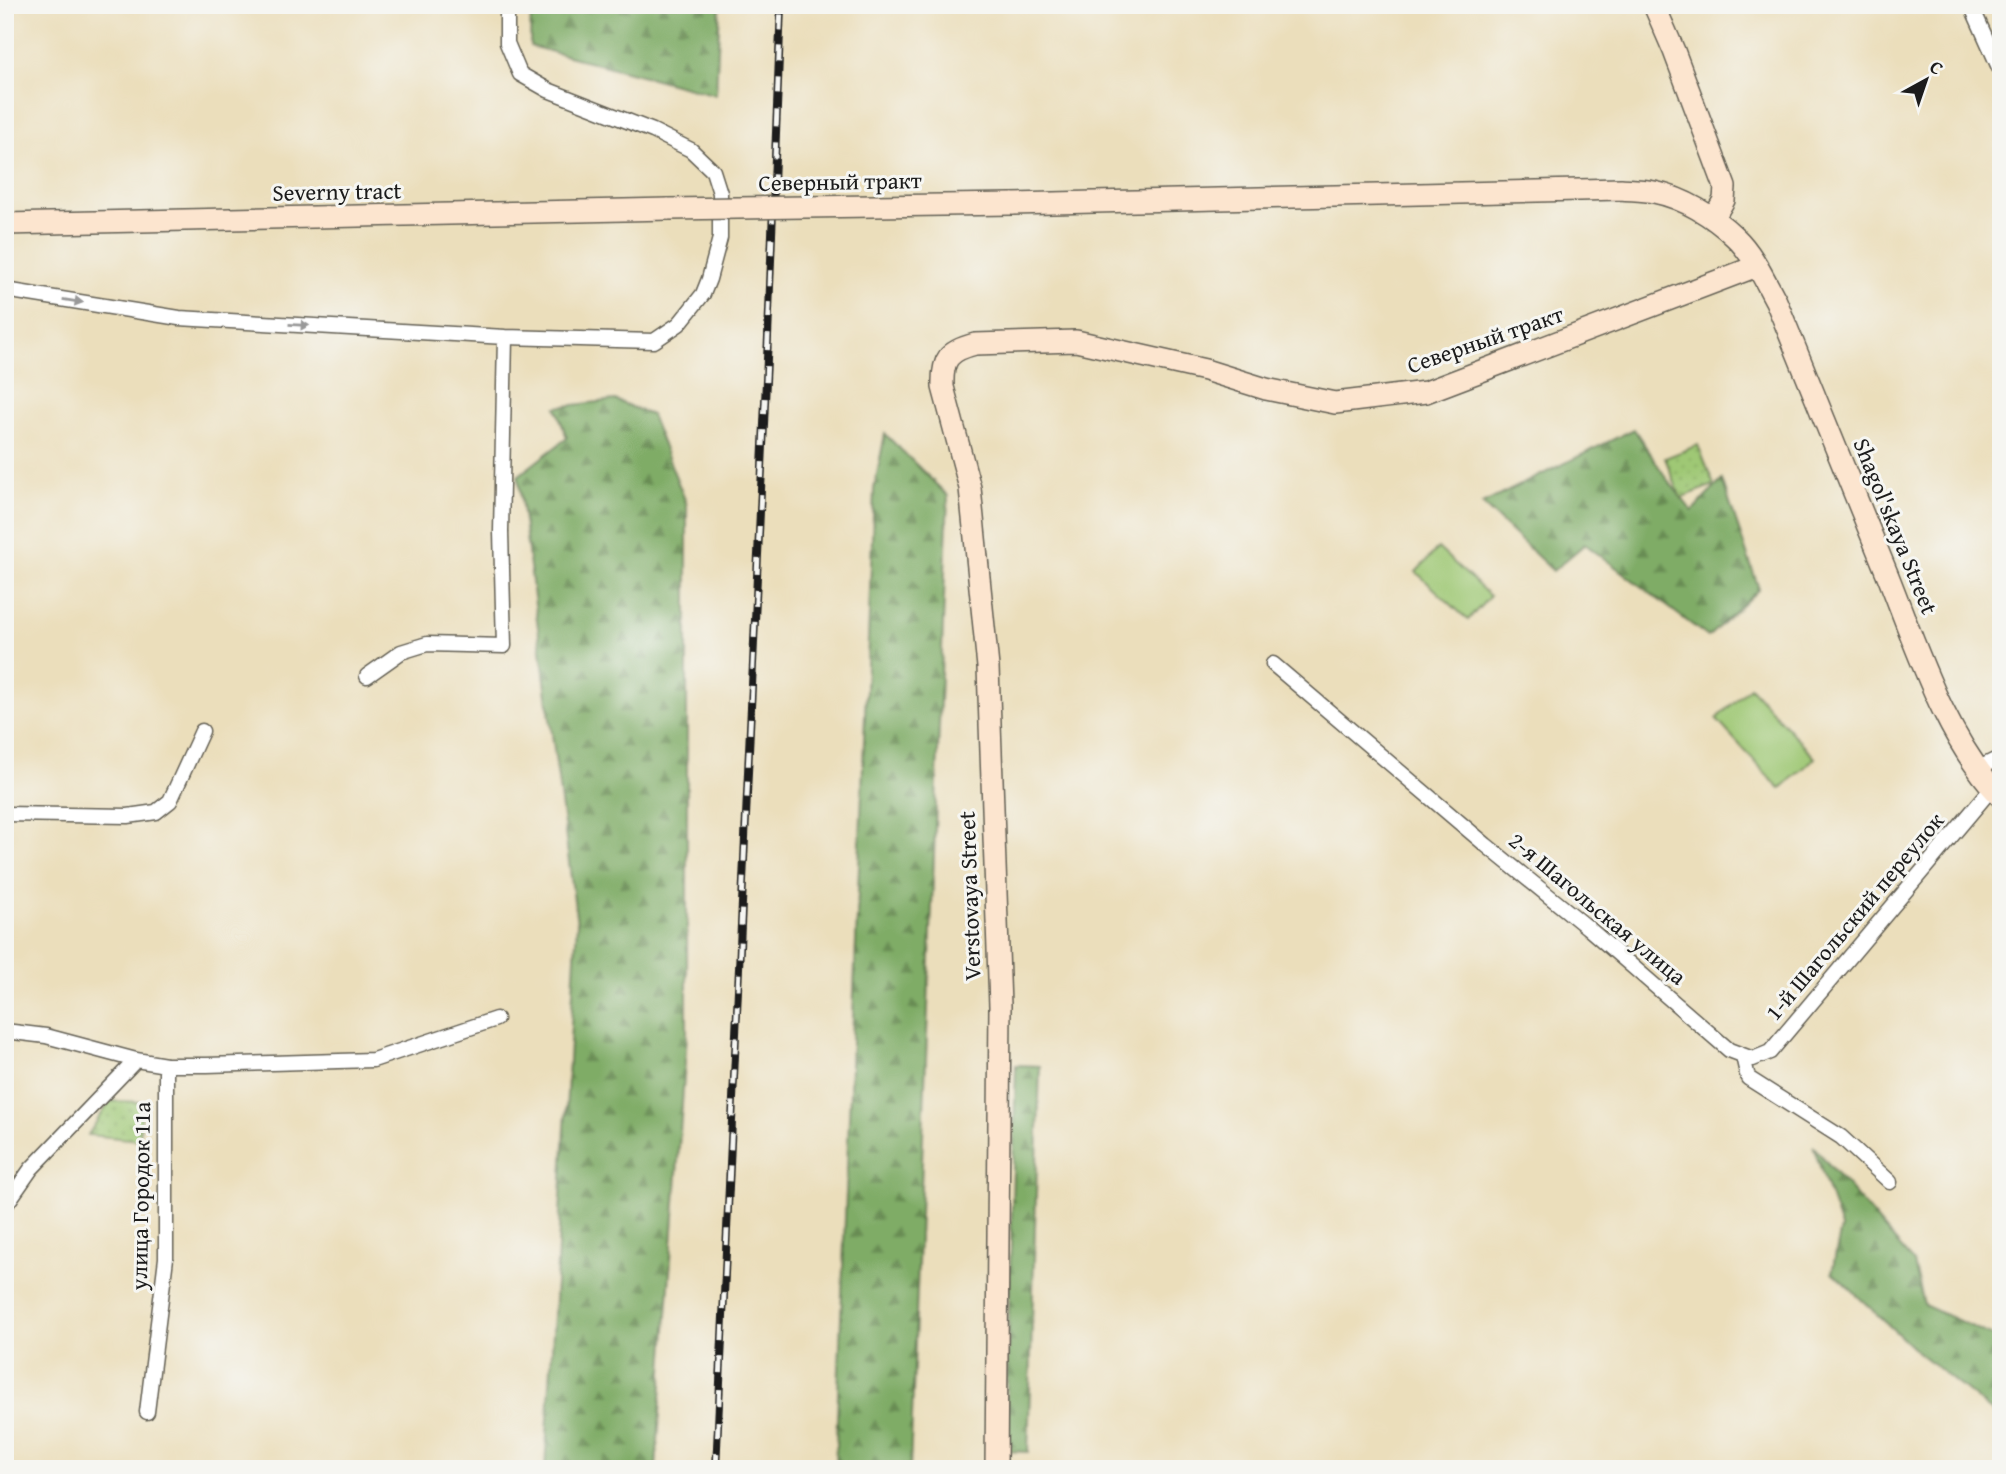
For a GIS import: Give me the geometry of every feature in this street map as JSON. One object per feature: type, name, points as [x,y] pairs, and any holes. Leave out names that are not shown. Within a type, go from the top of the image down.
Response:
[{"type":"main road","points":[[1654,5],[1726,187],[1724,200],[1713,219]]},
{"type":"main road","name":"Северный тракт","points":[[669,209],[1622,190],[1653,192],[1686,202],[1713,219]]},
{"type":"main road","name":"Severny tract","points":[[5,225],[669,209]]},
{"type":"main road","name":"Shagol'skaya Street","points":[[1713,219],[1736,237],[1757,266],[1776,301],[1924,667],[1956,735],[1977,769],[1996,792]]},
{"type":"main road","name":"Северный тракт","points":[[975,344],[1076,341],[1205,370],[1266,389],[1335,403],[1426,392],[1757,266]]},
{"type":"main road","name":"Verstovaya Street","points":[[975,344],[959,348],[946,358],[942,372],[943,387],[970,488],[988,667],[1000,1006],[996,1469]]},
{"type":"street","points":[[5,290],[179,318],[505,338],[654,341],[679,324],[703,294],[709,279],[720,238],[720,193],[713,171],[691,150],[653,131],[548,90],[520,74],[507,43],[508,5]]},
{"type":"street","points":[[1971,5],[2001,72]]},
{"type":"street","points":[[367,676],[401,652],[427,644],[504,646],[501,532],[505,338]]},
{"type":"street","name":"2-я Шагольская улица","points":[[1273,664],[1587,927],[1729,1050],[1743,1056],[1748,1078],[1840,1137],[1890,1182]]},
{"type":"street","points":[[5,814],[128,816],[156,812],[170,801],[202,731]]},
{"type":"street","points":[[1977,769],[2001,757]]},
{"type":"street","name":"1-й Шагольский переулок","points":[[1743,1056],[1753,1059],[1770,1052],[1996,792]]},
{"type":"street","points":[[5,1031],[46,1036],[136,1060],[166,1065],[373,1060],[496,1019]]},
{"type":"street","name":"улица Городок 11а","points":[[5,1206],[31,1169],[136,1060]]},
{"type":"street","name":"улица Городок 11а","points":[[147,1412],[166,1258],[166,1065]]},
{"type":"green space","points":[[531,5],[720,5],[716,95],[530,46]]},
{"type":"green space","points":[[615,400],[651,415],[687,505],[687,1034],[656,1469],[545,1469],[577,923],[518,476],[567,438],[556,407]]},
{"type":"green space","points":[[1634,429],[1692,511],[1722,480],[1759,589],[1708,637],[1585,544],[1553,571],[1482,504]]},
{"type":"green space","points":[[885,434],[948,496],[910,1469],[835,1469],[874,489]]},
{"type":"green space","points":[[1698,445],[1714,485],[1681,498],[1665,458]]},
{"type":"green space","points":[[1438,548],[1490,596],[1468,620],[1416,572]]},
{"type":"green space","points":[[1750,687],[1815,758],[1780,789],[1716,719]]},
{"type":"green space","points":[[1016,1065],[1040,1066],[1028,1452],[1005,1451]]},
{"type":"green space","points":[[110,1101],[143,1102],[139,1140],[88,1135]]},
{"type":"green space","points":[[1813,1146],[1914,1263],[1924,1305],[2001,1342],[2001,1419],[1914,1349],[1832,1272],[1841,1228]]},
{"type":"railway","points":[[716,1469],[781,5]]}]
